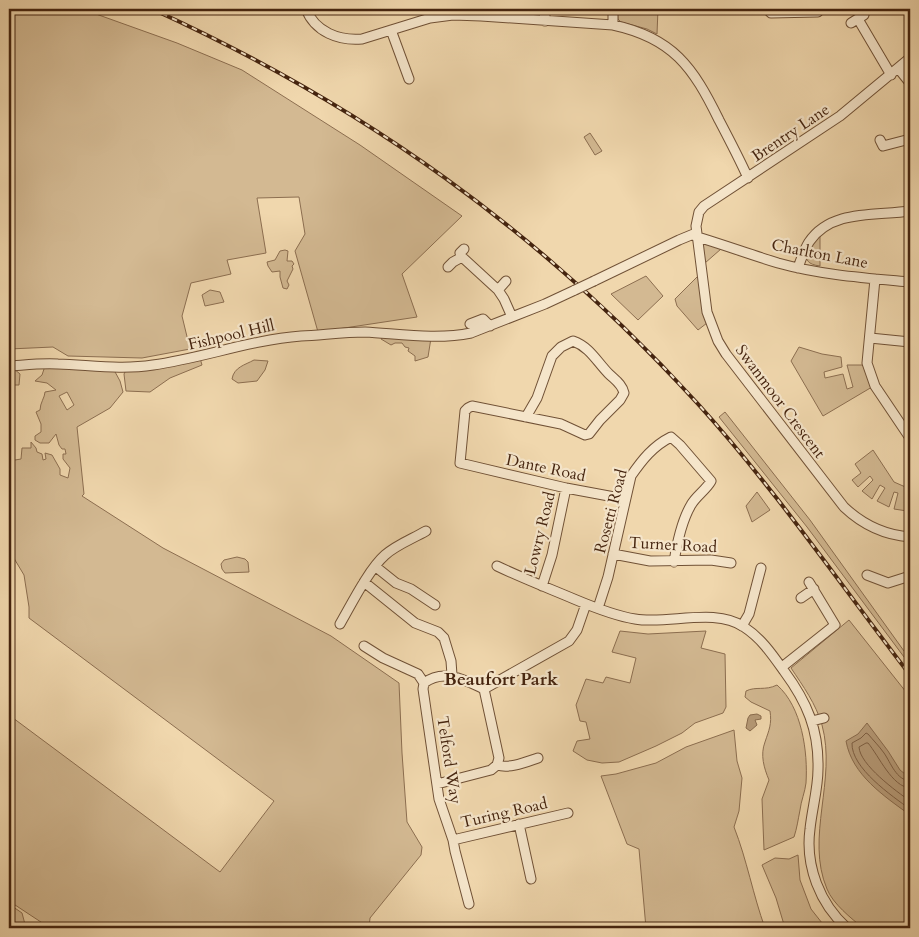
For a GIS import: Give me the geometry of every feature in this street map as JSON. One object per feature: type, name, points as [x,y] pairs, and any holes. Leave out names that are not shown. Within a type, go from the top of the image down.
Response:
[{"type":"street","points":[[306,9],[319,26],[334,36],[343,39],[362,39],[430,18],[453,16],[613,25],[632,29],[651,38],[673,52],[684,62],[704,90],[748,178]]},
{"type":"street","points":[[545,9],[545,21]]},
{"type":"street","points":[[613,9],[613,25]]},
{"type":"street","points":[[767,9],[771,13],[818,12]]},
{"type":"street","points":[[858,19],[895,72],[910,83]]},
{"type":"street","points":[[392,30],[409,79]]},
{"type":"street","name":"Brentry Lane","points":[[697,236],[697,219],[704,206],[840,116],[910,58]]},
{"type":"street","points":[[880,140],[883,146],[910,139]]},
{"type":"street","points":[[798,268],[810,240],[824,226],[833,221],[848,216],[910,211]]},
{"type":"street","name":"Charlton Lane","points":[[697,236],[798,268],[910,282]]},
{"type":"street","name":"Fishpool Hill","points":[[9,366],[38,364],[119,368],[183,360],[251,342],[277,338],[363,332],[455,336],[471,333],[545,304],[679,240],[697,236]]},
{"type":"street","name":"Swanmoor Crescent","points":[[697,236],[708,312],[718,342],[726,354],[844,507],[855,517],[879,530],[910,536]]},
{"type":"street","points":[[448,267],[463,253],[498,290],[512,317]]},
{"type":"street","points":[[875,279],[867,362],[875,386],[910,438]]},
{"type":"street","points":[[498,290],[506,281]]},
{"type":"street","name":"Fishpool Hill","points":[[470,324],[483,319],[490,326]]},
{"type":"street","points":[[870,338],[910,342]]},
{"type":"street","points":[[573,341],[580,343],[590,352],[623,389],[623,396],[589,434],[585,435],[561,424],[526,416],[532,408],[552,356],[560,348],[573,341]]},
{"type":"street","name":"Dante Road","points":[[526,416],[472,406],[464,411],[460,463],[566,488],[625,499]]},
{"type":"street","name":"Rosetti Road","points":[[598,608],[608,577],[631,476],[640,462],[660,443],[671,437],[710,481],[690,506],[678,540],[674,562]]},
{"type":"street","name":"Lowry Road","points":[[542,586],[552,555],[566,488]]},
{"type":"street","points":[[340,624],[364,582],[384,556],[426,532]]},
{"type":"street","name":"Turner Road","points":[[613,554],[650,561],[711,560],[731,563]]},
{"type":"street","points":[[497,566],[586,604],[636,620],[712,618],[730,620],[742,626],[763,643],[784,670],[807,707],[812,721],[818,752],[818,769],[809,830],[811,861],[818,888],[825,902],[832,913],[847,928]]},
{"type":"street","points":[[376,567],[396,583],[411,589],[435,606]]},
{"type":"street","points":[[742,626],[749,614],[760,568]]},
{"type":"street","points":[[868,575],[888,583],[910,576]]},
{"type":"street","points":[[364,582],[415,623],[438,632],[444,638],[451,661],[452,675]]},
{"type":"street","points":[[784,670],[834,625],[812,586],[801,598]]},
{"type":"street","points":[[484,689],[570,641],[577,630],[586,604]]},
{"type":"street","points":[[364,646],[383,658],[418,674],[424,683],[430,679],[452,675],[484,689]]},
{"type":"street","name":"Telford Way","points":[[424,683],[439,799],[453,840]]},
{"type":"street","points":[[437,784],[490,770],[497,764],[499,758],[484,689]]},
{"type":"street","points":[[812,721],[824,718]]},
{"type":"street","points":[[497,764],[511,766],[538,758]]},
{"type":"street","name":"Turing Road","points":[[470,904],[453,840],[568,813]]},
{"type":"street","points":[[518,824],[531,879]]},
{"type":"shaded area","points":[[9,9],[68,9],[96,14],[177,43],[242,70],[360,145],[462,216],[402,274],[417,317],[318,332],[295,251],[305,234],[299,197],[257,198],[266,253],[227,260],[231,274],[191,283],[182,316],[190,349],[142,358],[68,356],[53,347],[9,349]]},
{"type":"shaded area","points":[[617,9],[658,9],[657,34],[647,29],[621,22],[618,19]]},
{"type":"shaded area","points":[[590,133],[602,151],[595,155],[584,137]]},
{"type":"shaded area","points":[[820,234],[820,266],[808,261],[807,253]]},
{"type":"shaded area","points":[[705,242],[721,249],[705,263],[702,245]]},
{"type":"shaded area","points":[[280,251],[288,251],[287,261],[292,261],[294,264],[287,281],[289,285],[287,289],[283,288],[280,271],[272,272],[267,262],[275,260]]},
{"type":"shaded area","points":[[646,276],[663,296],[638,320],[611,294]]},
{"type":"shaded area","points":[[698,276],[707,323],[698,330],[677,306],[675,299]]},
{"type":"shaded area","points":[[210,290],[220,292],[224,302],[205,306],[202,295]]},
{"type":"shaded area","points":[[383,336],[431,338],[428,357],[415,361],[415,356],[408,351],[409,348],[405,347],[402,343],[391,345],[381,339]]},
{"type":"shaded area","points":[[799,347],[841,357],[842,367],[824,372],[825,378],[843,374],[847,389],[853,387],[847,365],[864,365],[872,387],[823,416],[791,361]]},
{"type":"shaded area","points":[[200,358],[202,365],[170,378],[150,392],[126,391],[124,374],[126,370]]},
{"type":"shaded area","points":[[254,360],[268,361],[265,370],[257,381],[238,383],[232,379],[237,369]]},
{"type":"shaded area","points":[[45,366],[114,370],[120,381],[123,392],[110,408],[77,427],[84,494],[82,496],[163,548],[331,636],[399,683],[407,822],[422,847],[421,855],[370,918],[369,928],[50,928],[9,901],[9,715],[220,872],[274,801],[29,618],[24,575],[9,550],[9,461],[21,459],[22,448],[31,448],[31,442],[37,452],[42,454],[43,460],[46,459],[45,453],[52,455],[60,469],[60,475],[68,478],[70,468],[63,459],[63,454],[66,454],[65,449],[62,449],[59,445],[56,434],[49,443],[40,443],[35,440],[35,436],[41,432],[41,424],[36,412],[40,410],[45,392],[56,390],[47,383],[35,381],[42,375]],"holes":[[[67,392],[74,405],[67,410],[59,396]]]},
{"type":"shaded area","points":[[9,368],[13,368],[20,374],[19,385],[9,385]]},
{"type":"shaded area","points":[[725,412],[810,520],[904,651],[910,648],[910,665],[807,527],[719,417]]},
{"type":"shaded area","points":[[873,450],[894,482],[910,489],[907,511],[894,509],[898,493],[894,492],[889,507],[877,501],[885,488],[880,485],[872,499],[862,491],[873,480],[870,476],[858,487],[852,480],[861,473],[855,464]]},
{"type":"shaded area","points":[[757,492],[770,510],[752,522],[746,506]]},
{"type":"shaded area","points":[[237,557],[248,562],[249,572],[225,573],[221,564],[224,560]]},
{"type":"shaded area","points":[[849,620],[910,697],[910,928],[863,928],[833,900],[827,889],[821,869],[819,849],[826,746],[822,725],[816,710],[809,695],[791,668]]},
{"type":"shaded area","points":[[620,631],[648,634],[706,631],[701,648],[725,654],[726,707],[723,713],[695,723],[682,733],[656,746],[619,762],[602,763],[587,760],[573,751],[577,741],[590,739],[586,722],[580,721],[576,705],[586,679],[603,683],[606,677],[630,683],[636,658],[612,652]]},
{"type":"shaded area","points":[[777,685],[786,694],[792,705],[802,731],[806,758],[806,783],[794,837],[764,850],[762,799],[769,780],[764,766],[763,752],[770,727],[770,711],[745,697],[746,691]]},
{"type":"shaded area","points":[[734,730],[737,761],[742,778],[739,811],[734,827],[765,928],[646,928],[639,849],[627,844],[601,776],[616,774],[656,763],[686,747]]},
{"type":"shaded area","points":[[798,855],[800,880],[811,909],[826,928],[785,928],[776,898],[762,865],[775,858],[789,859]]},
{"type":"shaded area","points":[[9,904],[22,913],[26,928],[9,928]]},
{"type":"water","points":[[757,714],[761,716],[761,719],[755,720],[757,725],[750,731],[746,728],[748,718],[750,715]]},
{"type":"water","points":[[867,723],[900,770],[910,778],[910,815],[871,784],[862,774],[849,753],[846,741],[858,734]]},
{"type":"water","points":[[607,923],[620,925],[623,928],[548,928],[593,927]]},
{"type":"railway","points":[[152,9],[230,47],[304,87],[376,131],[446,178],[512,229],[577,284],[638,342],[726,436],[754,469],[910,675]]},
{"type":"district","name":"Beaufort Park","points":[[501,679]]}]
